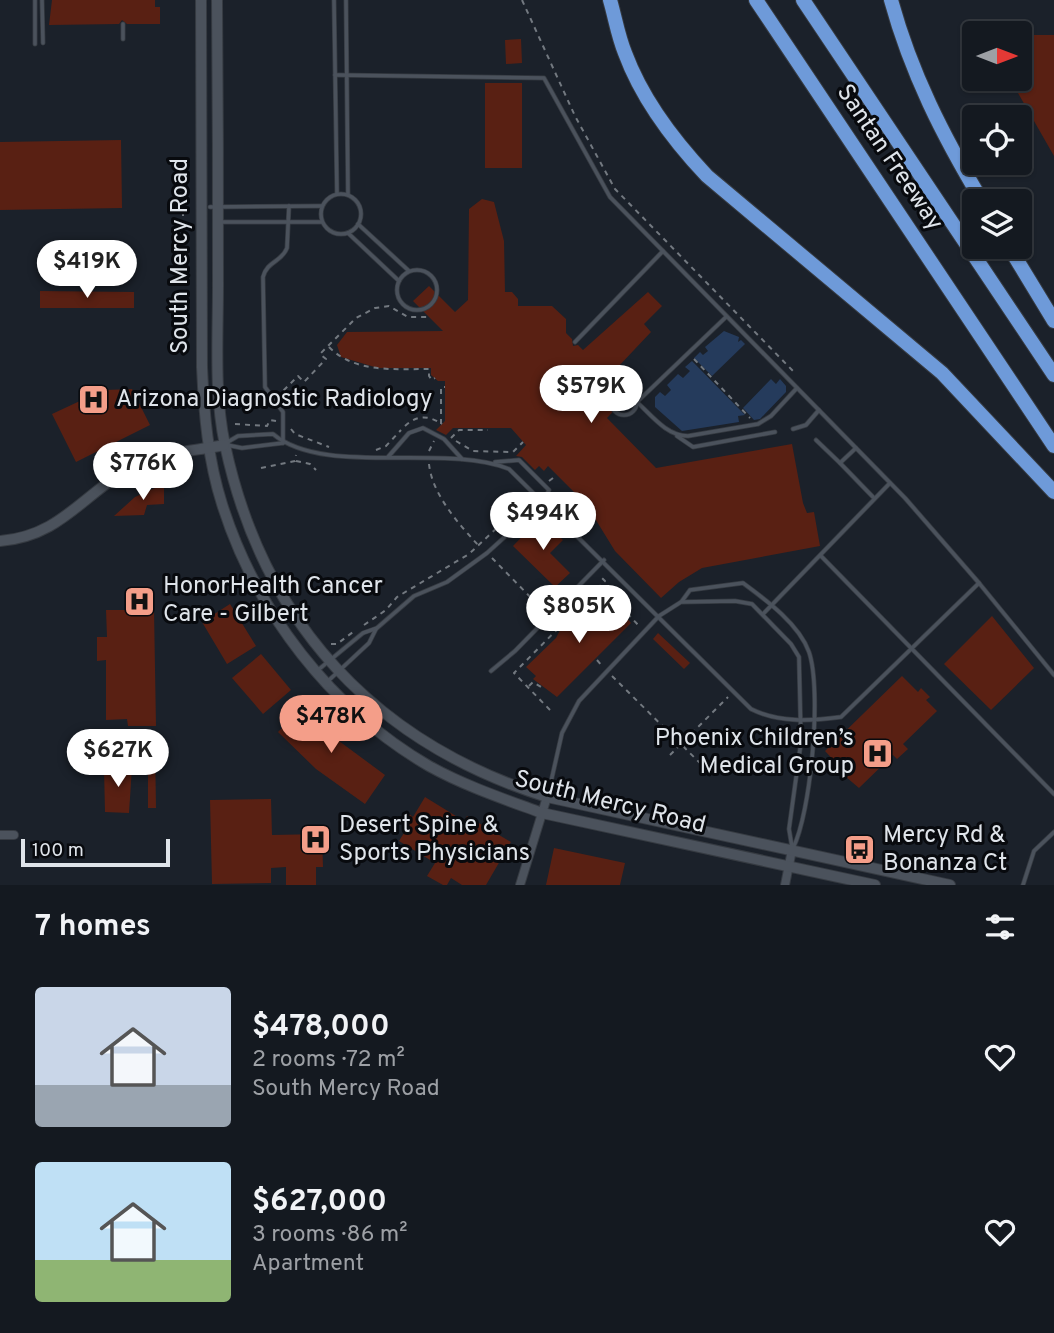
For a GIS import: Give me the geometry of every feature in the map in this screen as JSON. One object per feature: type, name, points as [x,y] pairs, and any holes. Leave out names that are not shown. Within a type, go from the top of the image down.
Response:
[{"type":"highway","points":[[610,0],[625,54],[652,104],[681,148],[707,176],[942,373],[1054,492]]},
{"type":"highway","name":"Santan Freeway","points":[[756,0],[1054,446]]},
{"type":"highway","name":"Santan Freeway","points":[[803,0],[1054,375]]},
{"type":"highway","points":[[891,0],[905,50],[930,111],[975,189]]},
{"type":"highway","points":[[1016,259],[1054,321]]},
{"type":"main road","name":"South Mercy Road","points":[[201,0],[202,367],[209,448],[222,503],[251,577],[289,636],[316,671],[370,724],[429,766],[474,788],[542,813],[875,885]]},
{"type":"main road","name":"South Mercy Road","points":[[217,0],[214,207],[218,222],[220,400],[224,444],[239,498],[266,568],[292,613],[338,672],[377,709],[437,751],[481,774],[547,797],[950,885]]},
{"type":"main road","points":[[0,541],[36,533],[58,523],[116,476],[138,464],[224,444]]},
{"type":"street","points":[[520,885],[547,797]]},
{"type":"street","points":[[0,835],[15,835]]},
{"type":"street","points":[[785,885],[792,850]]},
{"type":"lane","points":[[35,0],[35,44]]},
{"type":"lane","points":[[42,0],[43,43]]},
{"type":"lane","points":[[334,0],[337,194]]},
{"type":"lane","points":[[346,0],[348,195]]},
{"type":"lane","points":[[122,24],[123,39]]},
{"type":"lane","points":[[335,75],[544,78],[605,190],[726,317],[890,482],[979,583],[1054,675]]},
{"type":"lane","points":[[214,207],[322,206],[337,194],[348,195],[360,207],[358,224],[348,233],[336,234],[322,222],[218,222]]},
{"type":"lane","points":[[283,443],[284,422],[281,407],[265,387],[263,277],[266,266],[285,253],[289,206]]},
{"type":"lane","points":[[322,206],[322,222]]},
{"type":"lane","points":[[358,224],[410,271]]},
{"type":"lane","points":[[348,233],[399,281]]},
{"type":"lane","points":[[575,342],[663,251]]},
{"type":"lane","points":[[422,270],[433,278],[437,290],[431,305],[415,310],[405,307],[398,298],[399,281],[410,271],[422,270]]},
{"type":"lane","points":[[726,317],[637,402],[634,410],[627,414],[618,413],[612,403],[615,393],[623,389],[635,394],[637,402],[693,447],[775,432]]},
{"type":"lane","points":[[677,436],[756,424],[771,416],[797,388]]},
{"type":"lane","points":[[793,429],[806,425],[819,410]]},
{"type":"lane","points":[[388,457],[409,433],[423,428],[444,439],[462,459]]},
{"type":"lane","points":[[224,444],[247,434],[273,435],[283,443]]},
{"type":"lane","points":[[817,440],[873,497]]},
{"type":"lane","points":[[224,444],[242,448],[283,443],[337,456],[462,459],[494,463],[519,460],[549,490],[544,501],[487,553],[447,582],[414,596],[377,628],[369,643],[327,682]]},
{"type":"lane","points":[[840,463],[856,448]]},
{"type":"lane","points":[[494,463],[509,469],[536,493],[751,709],[771,718],[813,721],[841,717],[979,583]]},
{"type":"lane","points":[[763,614],[890,482]]},
{"type":"lane","points":[[821,556],[1054,794]]},
{"type":"lane","points":[[491,671],[550,616],[604,560]]},
{"type":"lane","points":[[547,797],[562,733],[579,701],[607,670],[659,616],[681,602],[690,590],[743,583],[787,621],[808,650],[813,721],[808,793],[801,833],[792,850]]},
{"type":"lane","points":[[681,602],[734,601],[752,604],[791,643],[799,656],[801,720],[799,771],[789,829],[792,850]]},
{"type":"lane","points":[[316,671],[363,633],[377,628]]},
{"type":"lane","points":[[1023,885],[1034,851],[1054,832]]},
{"type":"path","points":[[522,0],[575,116],[615,189],[794,372]]},
{"type":"path","points":[[183,211],[183,216]]},
{"type":"path","points":[[286,404],[282,397],[283,391],[298,376],[303,382],[326,359],[320,354],[354,320],[375,308],[389,306],[408,317],[429,317]]},
{"type":"path","points":[[328,346],[340,359],[378,369],[429,369],[429,376],[432,380],[435,378]]},
{"type":"path","points":[[688,353],[756,424]]},
{"type":"path","points":[[371,450],[386,446],[416,419],[429,417],[441,424],[441,387],[445,387]]},
{"type":"path","points":[[235,424],[267,426],[270,420],[290,422],[292,433],[337,449]]},
{"type":"path","points":[[452,437],[459,430],[488,430]]},
{"type":"path","points":[[448,433],[467,449],[481,451],[513,452],[523,442]]},
{"type":"path","points":[[295,461],[301,437]]},
{"type":"path","points":[[434,440],[429,447],[430,474],[457,521],[479,545]]},
{"type":"path","points":[[261,468],[295,461],[310,464],[316,470]]},
{"type":"path","points":[[544,485],[556,475]]},
{"type":"path","points":[[363,625],[386,610],[397,597],[442,572],[479,545],[524,500],[536,493]]},
{"type":"path","points":[[487,553],[561,627]]},
{"type":"path","points":[[550,710],[514,673],[599,588],[612,569]]},
{"type":"path","points":[[599,588],[612,597],[644,631]]},
{"type":"path","points":[[331,644],[337,644],[354,631]]},
{"type":"path","points":[[597,660],[705,768]]},
{"type":"path","points":[[528,687],[533,682],[541,687]]},
{"type":"path","points":[[670,755],[728,696]]},
{"type":"shaded area","points":[[724,331],[739,337],[738,342],[741,340],[745,344],[712,376],[694,358],[700,352],[703,355],[708,351],[705,347]]},
{"type":"shaded area","points":[[692,361],[745,415],[738,416],[739,422],[682,431],[655,407],[655,397],[660,392],[665,396],[671,390],[667,385],[678,374],[683,378],[690,371],[685,367]]},
{"type":"shaded area","points":[[771,379],[776,384],[780,379],[786,386],[786,392],[760,419],[754,420],[743,408]]},
{"type":"building","points":[[52,0],[155,0],[155,7],[160,7],[160,24],[127,24],[122,20],[119,24],[49,25]]},
{"type":"building","points":[[1032,35],[1054,35],[1054,156],[1032,118],[1032,105],[1025,105],[1017,91],[1032,91]]},
{"type":"building","points":[[521,39],[522,63],[506,64],[505,40]]},
{"type":"building","points":[[485,83],[522,83],[522,168],[485,168]]},
{"type":"building","points":[[121,140],[122,208],[0,210],[0,142]]},
{"type":"building","points":[[482,199],[494,202],[504,241],[505,292],[512,292],[518,299],[518,306],[552,306],[566,319],[566,333],[572,339],[573,346],[578,345],[583,350],[648,292],[662,306],[644,324],[651,332],[617,368],[615,365],[598,381],[587,371],[576,381],[592,397],[606,383],[623,401],[607,418],[656,468],[792,444],[803,503],[807,513],[814,512],[820,546],[702,568],[679,582],[661,598],[615,551],[586,504],[548,466],[544,471],[539,466],[535,470],[522,457],[516,456],[526,445],[511,428],[453,428],[446,435],[436,430],[445,421],[445,381],[438,381],[431,375],[431,368],[378,368],[341,357],[337,345],[347,332],[443,331],[413,301],[429,286],[455,312],[468,300],[469,209]]},
{"type":"building","points":[[40,291],[134,292],[134,308],[40,308]]},
{"type":"building","points":[[132,389],[150,425],[76,462],[52,414],[82,400],[81,397],[105,390]]},
{"type":"building","points":[[164,484],[164,504],[147,505],[144,515],[114,516],[135,497]]},
{"type":"building","points":[[540,518],[563,540],[550,553],[570,573],[555,587],[513,546]]},
{"type":"building","points":[[600,592],[610,602],[612,599],[631,623],[557,697],[533,679],[536,676],[526,667],[556,638],[561,628],[565,624],[567,627]]},
{"type":"building","points":[[129,593],[146,593],[146,610],[154,610],[156,726],[128,726],[127,719],[106,720],[106,660],[97,661],[97,637],[107,637],[106,610],[129,610]]},
{"type":"building","points":[[230,604],[256,646],[227,664],[202,622]]},
{"type":"building","points":[[992,616],[1034,668],[991,710],[944,664]]},
{"type":"building","points":[[658,633],[690,663],[684,669],[653,639]]},
{"type":"building","points":[[261,654],[291,690],[263,714],[232,678]]},
{"type":"building","points":[[902,676],[918,692],[921,688],[930,697],[926,700],[937,711],[903,744],[908,749],[897,759],[893,755],[859,788],[839,771],[841,768],[825,751]]},
{"type":"building","points":[[304,705],[339,741],[385,775],[365,804],[316,769],[278,732]]},
{"type":"building","points":[[148,745],[155,745],[156,808],[148,808]]},
{"type":"building","points":[[132,767],[129,813],[105,812],[104,768]]},
{"type":"building","points":[[425,797],[464,821],[467,816],[511,842],[486,885],[462,885],[451,878],[447,885],[443,885],[427,876],[435,863],[399,841],[407,828],[403,825],[409,814],[413,817]]},
{"type":"building","points":[[271,799],[272,835],[322,834],[323,867],[316,867],[316,885],[286,885],[286,867],[271,868],[271,883],[212,884],[210,800]]},
{"type":"building","points":[[554,848],[625,863],[620,885],[546,885]]},
{"type":"place","name":"Arizona Diagnostic Radiology","points":[[93,400]]},
{"type":"place","name":"HonorHealth Cancer Care - Gilbert","points":[[140,601]]},
{"type":"place","name":"Phoenix Children’s Medical Group","points":[[877,753]]},
{"type":"place","name":"Desert Spine & Sports Physicians","points":[[316,840]]},
{"type":"place","name":"Mercy Rd & Bonanza Ct","points":[[860,850]]}]
